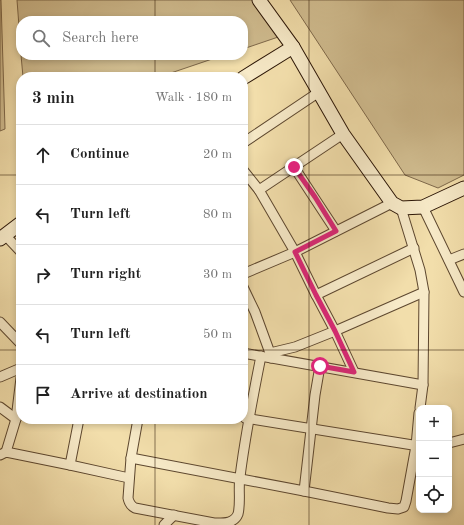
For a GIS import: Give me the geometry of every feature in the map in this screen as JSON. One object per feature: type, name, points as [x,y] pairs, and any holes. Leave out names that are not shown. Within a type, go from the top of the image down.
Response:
[{"type":"street","points":[[259,0],[293,47],[343,134],[397,206],[414,248],[424,292],[423,385],[420,405]]},
{"type":"street","points":[[248,75],[293,47]]},
{"type":"street","points":[[248,140],[320,92]]},
{"type":"street","points":[[259,190],[343,134]]},
{"type":"street","points":[[294,167],[336,231]]},
{"type":"street","points":[[248,176],[259,190],[295,252],[354,372]]},
{"type":"street","points":[[248,272],[295,252],[336,231],[397,206],[423,207],[464,188]]},
{"type":"street","points":[[423,207],[464,292]]},
{"type":"street","points":[[16,227],[2,237],[16,248]]},
{"type":"street","points":[[316,295],[414,248]]},
{"type":"street","points":[[449,260],[464,254]]},
{"type":"street","points":[[248,354],[261,356],[270,355],[295,347],[424,292]]},
{"type":"street","points":[[248,297],[255,312],[270,355]]},
{"type":"street","points":[[0,322],[16,339]]},
{"type":"street","points":[[270,355],[423,385]]},
{"type":"street","points":[[248,410],[261,356]]},
{"type":"street","points":[[304,491],[315,395],[320,366]]},
{"type":"street","points":[[0,377],[16,370]]},
{"type":"street","points":[[0,407],[16,419],[3,454],[70,465],[129,478]]},
{"type":"street","points":[[248,418],[416,446]]},
{"type":"street","points":[[70,465],[78,424]]},
{"type":"street","points":[[137,424],[129,478],[128,498],[132,506],[135,508],[174,516],[225,523],[233,520],[238,514],[239,479],[245,424]]},
{"type":"street","points":[[452,442],[464,438]]},
{"type":"street","points":[[131,458],[398,509],[404,507],[406,501],[416,451]]},
{"type":"street","points":[[164,525],[174,516]]},
{"type":"shaded area","points":[[0,0],[5,129],[0,131]]},
{"type":"shaded area","points":[[17,0],[260,0],[287,34],[248,47],[248,16],[18,16]]},
{"type":"shaded area","points":[[290,0],[464,0],[464,175],[438,188],[405,175]]},
{"type":"shaded area","points":[[21,60],[209,60],[174,72],[23,72]]},
{"type":"route","points":[[294,167],[336,231],[295,252],[354,372],[320,366]]}]
